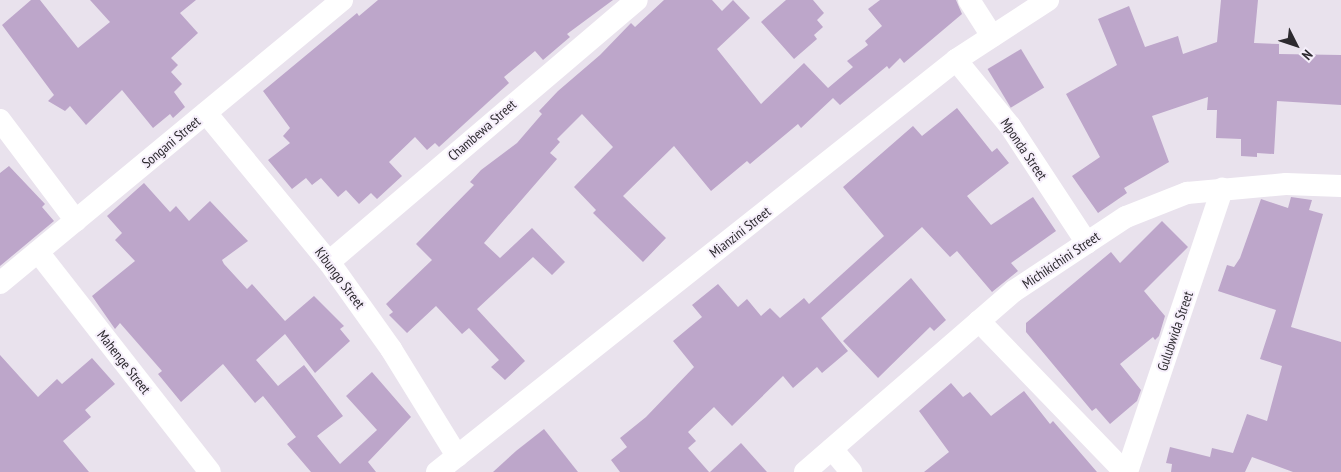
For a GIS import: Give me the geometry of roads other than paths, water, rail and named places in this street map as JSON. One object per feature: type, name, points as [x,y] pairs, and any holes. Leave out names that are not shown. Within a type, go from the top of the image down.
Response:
[{"type":"street","name":"Songani Street","points":[[0,283],[342,0]]},
{"type":"street","name":"Chambewa Street","points":[[329,262],[637,0]]},
{"type":"street","points":[[968,0],[992,36]]},
{"type":"street","name":"Mianzini Street","points":[[437,472],[956,60],[1048,0]]},
{"type":"street","name":"Mponda Street","points":[[956,60],[1010,126],[1087,243]]},
{"type":"street","name":"Kibungo Street","points":[[206,112],[329,262],[391,349],[457,456]]},
{"type":"street","points":[[0,120],[76,221]]},
{"type":"street","name":"Michikichini Street","points":[[805,472],[1014,291],[1126,217],[1178,196],[1222,189],[1286,184],[1341,186]]},
{"type":"street","name":"Gulubwida Street","points":[[1126,472],[1222,189]]},
{"type":"street","name":"Mahenge Street","points":[[38,252],[210,472]]},
{"type":"street","points":[[979,321],[1126,472]]},
{"type":"street","points":[[832,450],[851,472]]}]
